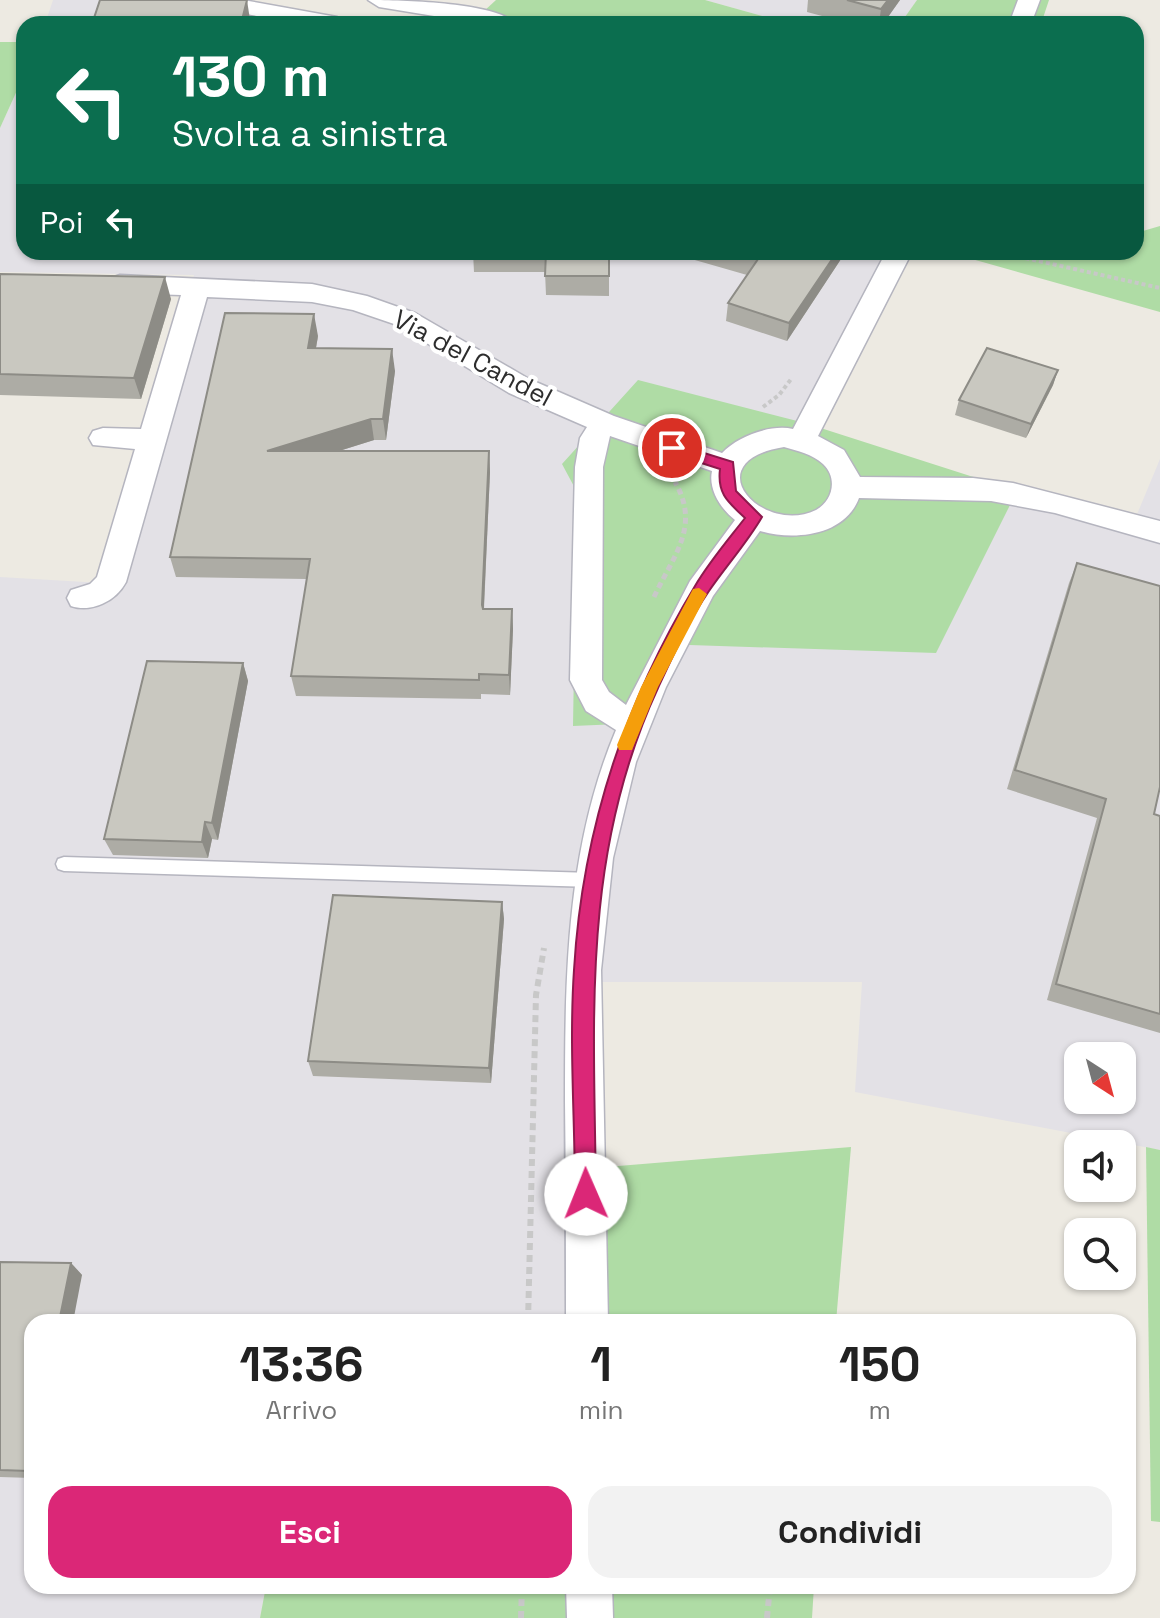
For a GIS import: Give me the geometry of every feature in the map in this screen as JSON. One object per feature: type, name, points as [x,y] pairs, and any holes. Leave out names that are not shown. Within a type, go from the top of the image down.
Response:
[{"type":"street","points":[[207,0],[294,16]]},
{"type":"street","points":[[379,0],[475,16]]},
{"type":"street","points":[[802,440],[895,260]]},
{"type":"street","name":"Via del Candel","points":[[91,283],[197,286],[336,296],[386,311],[447,341],[519,386],[604,423],[728,466]]},
{"type":"street","points":[[82,598],[101,592],[111,582],[197,286]]},
{"type":"street","points":[[604,423],[594,438],[589,467],[586,680],[588,691],[601,705],[633,724]]},
{"type":"street","points":[[103,438],[154,439]]},
{"type":"street","points":[[765,439],[802,440],[831,453],[847,475],[849,487],[845,500],[824,519],[789,526],[754,517],[729,494],[726,485],[728,466],[749,445],[765,439]]},
{"type":"street","points":[[849,487],[892,491],[947,488],[1023,495],[1160,532]]},
{"type":"street","points":[[587,1314],[583,970],[593,880],[608,805],[633,724],[701,589],[754,517]]},
{"type":"street","points":[[589,1594],[590,1618]]},
{"type":"lane","points":[[64,864],[593,880]]},
{"type":"path","points":[[1034,260],[1160,288]]},
{"type":"path","points":[[755,412],[779,395],[799,367]]},
{"type":"path","points":[[521,1618],[522,1594]]},
{"type":"path","points":[[767,1618],[769,1594]]},
{"type":"shaded area","points":[[53,0],[163,0],[244,16],[48,16]]},
{"type":"shaded area","points":[[705,0],[917,0],[906,16],[762,16]]},
{"type":"shaded area","points":[[16,93],[16,260],[902,260],[660,644],[1017,491],[1133,524],[1160,459],[1160,1150],[1136,1145],[1136,1130],[1064,1132],[855,1092],[862,982],[592,982],[596,1314],[24,1314],[24,1594],[264,1594],[260,1618],[0,1618],[0,577],[102,583],[194,275],[0,272],[0,128]]},
{"type":"green space","points":[[496,0],[705,0],[762,16],[479,16]]},
{"type":"green space","points":[[917,0],[1049,0],[1044,16],[906,16]]},
{"type":"green space","points":[[0,42],[16,42],[16,93],[0,128]]},
{"type":"green space","points":[[1160,226],[1160,312],[975,260],[1144,260],[1144,231]]},
{"type":"green space","points":[[638,380],[805,423],[1017,491],[936,653],[660,644],[619,724],[573,726],[577,492],[562,464]]},
{"type":"green space","points":[[851,1147],[837,1314],[596,1314],[594,1168]]},
{"type":"green space","points":[[1146,1147],[1160,1150],[1160,1522],[1151,1521]]},
{"type":"green space","points":[[264,1594],[814,1594],[812,1618],[260,1618]]},
{"type":"building","points":[[100,0],[247,0],[243,16],[95,16]]},
{"type":"building","points":[[847,0],[888,0],[881,9]]},
{"type":"building","points":[[546,260],[609,260],[609,276],[545,276]]},
{"type":"building","points":[[757,260],[832,260],[789,323],[728,303]]},
{"type":"building","points":[[0,274],[165,277],[134,378],[0,374]]},
{"type":"building","points":[[225,313],[314,314],[308,348],[392,349],[383,419],[371,419],[267,451],[489,451],[482,605],[483,609],[512,609],[509,675],[479,674],[479,680],[291,676],[310,559],[170,557]]},
{"type":"building","points":[[987,348],[1058,370],[1031,424],[959,400]]},
{"type":"building","points":[[1077,563],[1160,586],[1160,787],[1154,814],[1160,816],[1160,1014],[1056,984],[1106,799],[1015,770]]},
{"type":"building","points":[[147,661],[243,663],[212,823],[205,822],[202,842],[104,839]]},
{"type":"building","points":[[333,895],[502,902],[489,1068],[308,1061]]},
{"type":"building","points":[[0,1262],[71,1263],[61,1314],[24,1314],[24,1471],[0,1470]]},
{"type":"slow traffic","points":[[626,745],[650,687],[699,594]]},
{"type":"route","points":[[586,1194],[583,970],[590,897],[608,805],[619,762],[650,687],[701,589],[754,517],[735,503],[729,494],[726,485],[728,466],[672,448]]}]
